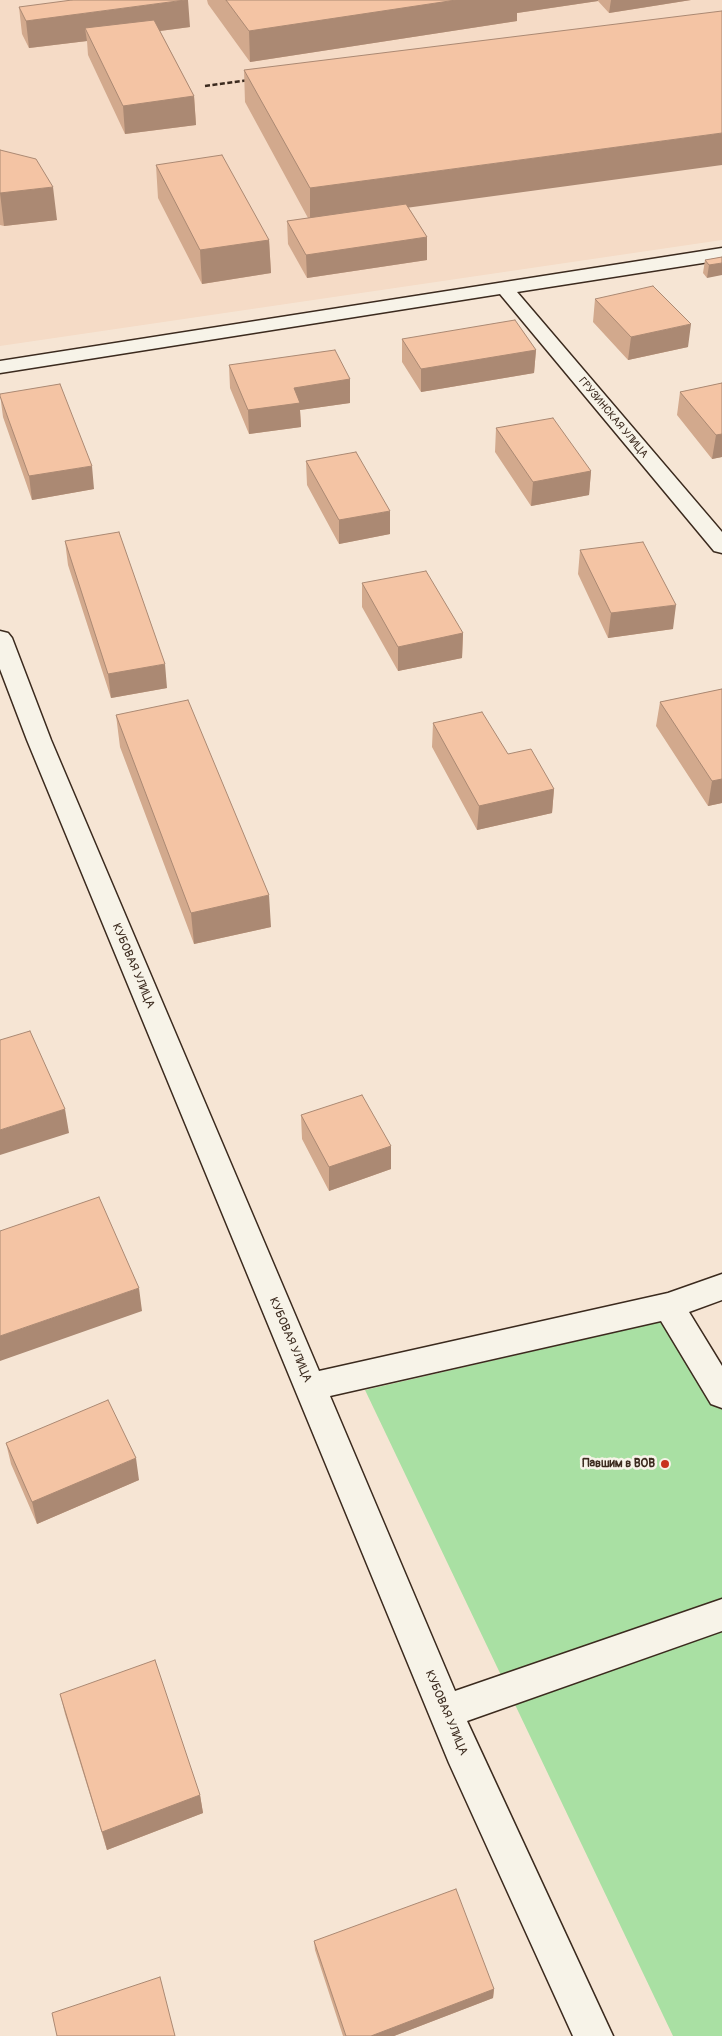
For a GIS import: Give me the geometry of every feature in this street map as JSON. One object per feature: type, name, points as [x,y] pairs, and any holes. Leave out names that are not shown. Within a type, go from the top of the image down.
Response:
[{"type":"street","points":[[0,367],[722,254]]},
{"type":"street","name":"ГРУЗИНСКАЯ УЛИЦА","points":[[505,289],[722,546]]},
{"type":"street","name":"КУБОВАЯ УЛИЦА","points":[[0,638],[39,740],[445,1712],[593,2036]]},
{"type":"street","points":[[310,1388],[669,1306],[722,1287]]},
{"type":"street","points":[[669,1306],[722,1394]]},
{"type":"street","points":[[445,1712],[722,1615]]},
{"type":"shaded area","points":[[0,0],[722,0],[722,240],[0,346]]},
{"type":"green space","points":[[690,1315],[722,1371],[722,2036],[673,2036],[365,1390]]},
{"type":"building","points":[[72,0],[185,0],[26,21],[19,7]]},
{"type":"building","points":[[226,0],[456,0],[249,31]]},
{"type":"building","points":[[722,11],[722,133],[310,188],[244,70]]},
{"type":"building","points":[[154,20],[194,96],[123,106],[85,28]]},
{"type":"building","points":[[0,150],[36,159],[53,187],[0,193]]},
{"type":"building","points":[[222,155],[269,240],[200,250],[156,165]]},
{"type":"building","points":[[406,204],[427,237],[306,255],[287,221]]},
{"type":"building","points":[[722,257],[722,263],[709,265],[705,260]]},
{"type":"building","points":[[653,286],[691,324],[631,337],[595,299]]},
{"type":"building","points":[[515,320],[536,350],[421,369],[402,339]]},
{"type":"building","points":[[335,350],[350,379],[294,388],[300,403],[248,410],[229,365]]},
{"type":"building","points":[[722,383],[722,434],[716,435],[680,392]]},
{"type":"building","points":[[60,384],[92,466],[29,476],[0,394]]},
{"type":"building","points":[[553,418],[591,471],[533,482],[496,428]]},
{"type":"building","points":[[356,452],[390,511],[339,520],[306,461]]},
{"type":"building","points":[[119,532],[165,664],[108,674],[65,541]]},
{"type":"building","points":[[643,542],[676,605],[611,613],[580,550]]},
{"type":"building","points":[[426,571],[463,633],[398,647],[362,583]]},
{"type":"building","points":[[722,689],[722,779],[712,781],[660,702]]},
{"type":"building","points":[[188,700],[269,895],[191,913],[116,715]]},
{"type":"building","points":[[482,712],[508,754],[531,749],[554,789],[479,806],[433,723]]},
{"type":"building","points":[[30,1031],[65,1109],[0,1130],[0,1040]]},
{"type":"building","points":[[362,1095],[391,1146],[329,1167],[301,1115]]},
{"type":"building","points":[[99,1197],[139,1288],[0,1336],[0,1231]]},
{"type":"building","points":[[108,1400],[136,1458],[32,1502],[6,1443]]},
{"type":"building","points":[[155,1660],[200,1795],[102,1832],[60,1694]]},
{"type":"building","points":[[456,1889],[494,1989],[371,2036],[346,2036],[314,1941]]},
{"type":"building","points":[[160,1977],[175,2036],[57,2036],[52,2013]]},
{"type":"railway","points":[[205,86],[257,79]]},
{"type":"place","name":"Павшим в ВОВ","points":[[665,1464]]}]
